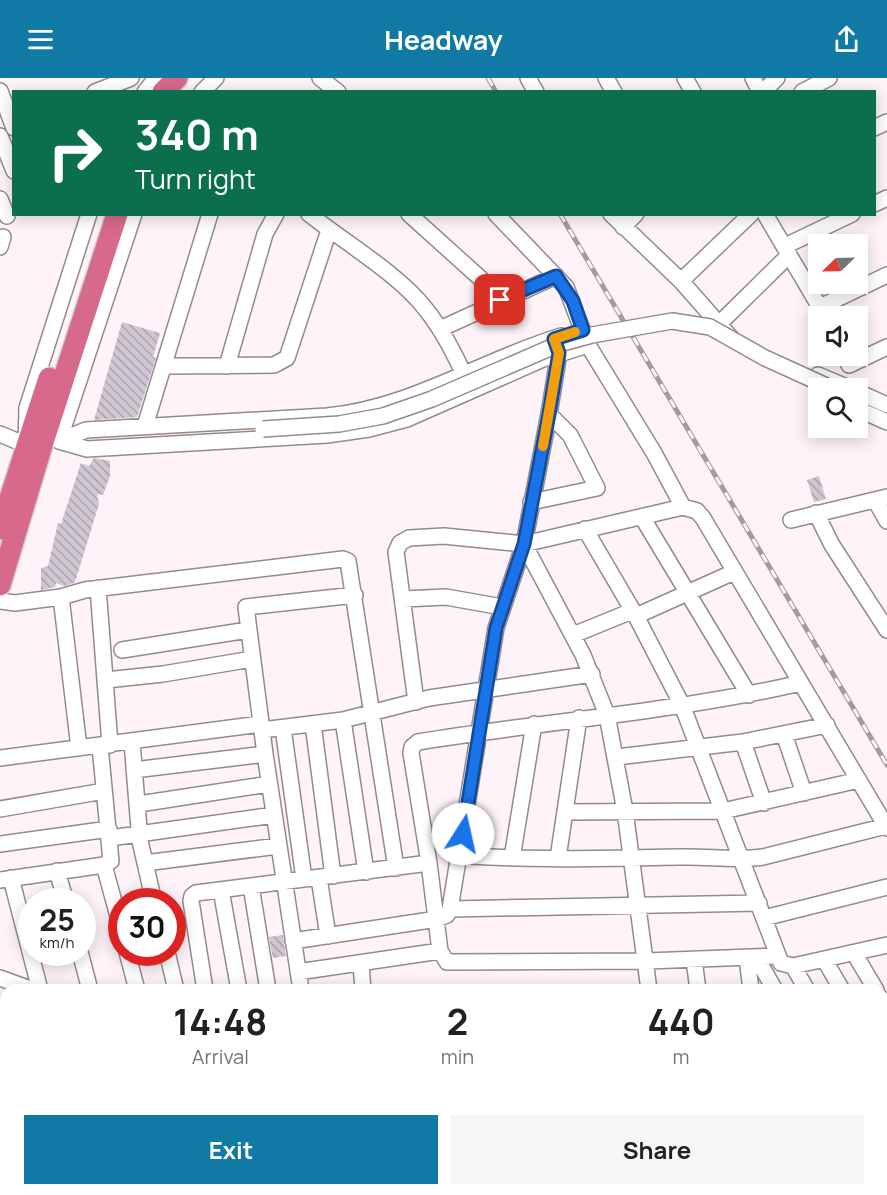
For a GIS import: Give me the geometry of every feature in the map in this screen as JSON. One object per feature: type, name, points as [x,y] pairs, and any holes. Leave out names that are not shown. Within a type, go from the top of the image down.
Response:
[{"type":"highway","points":[[165,90],[177,78]]},
{"type":"highway","points":[[183,90],[195,78]]},
{"type":"highway","points":[[0,585],[103,216]]},
{"type":"highway","points":[[0,529],[42,435],[116,216]]},
{"type":"street","points":[[102,90],[131,78]]},
{"type":"street","points":[[147,90],[156,78]]},
{"type":"street","points":[[203,90],[216,78]]},
{"type":"street","points":[[320,78],[333,90]]},
{"type":"street","points":[[764,90],[777,78]]},
{"type":"street","points":[[806,90],[829,78]]},
{"type":"street","points":[[0,91],[10,124]]},
{"type":"street","points":[[0,136],[12,166]]},
{"type":"street","points":[[0,199],[8,216]]},
{"type":"street","points":[[88,216],[27,408],[42,435],[87,449],[348,433],[407,419],[472,392],[583,330]]},
{"type":"street","points":[[42,435],[133,216]]},
{"type":"street","points":[[145,426],[209,216]]},
{"type":"street","points":[[227,366],[265,234],[275,216]]},
{"type":"street","points":[[312,216],[380,268],[423,305],[440,328],[472,392]]},
{"type":"street","points":[[411,216],[480,278],[500,300]]},
{"type":"street","points":[[498,216],[556,276],[573,301],[588,345],[654,453],[683,507]]},
{"type":"street","points":[[613,216],[681,281],[744,352],[808,384]]},
{"type":"street","points":[[623,227],[634,216]]},
{"type":"street","points":[[681,281],[749,216]]},
{"type":"street","points":[[766,216],[819,306]]},
{"type":"street","points":[[720,323],[787,250],[848,216]]},
{"type":"street","points":[[164,366],[274,365],[287,358],[329,230]]},
{"type":"street","points":[[833,306],[887,275]]},
{"type":"street","points":[[440,328],[556,276]]},
{"type":"street","points":[[0,434],[263,429],[339,424],[383,416],[432,399],[559,344],[592,335],[672,321],[710,327],[765,358],[809,378]]},
{"type":"street","points":[[720,323],[769,352],[829,378]]},
{"type":"street","points":[[42,435],[86,430],[346,414],[398,402],[464,375],[557,346],[588,345]]},
{"type":"street","points":[[293,941],[437,919],[447,915],[450,909],[486,690],[502,607],[524,544],[549,414],[557,346]]},
{"type":"street","points":[[868,353],[887,347]]},
{"type":"street","points":[[868,396],[887,405]]},
{"type":"street","points":[[868,405],[887,414]]},
{"type":"street","points":[[868,413],[887,422]]},
{"type":"street","points":[[531,502],[597,488],[570,435],[549,414]]},
{"type":"street","points":[[791,520],[881,499],[887,521]]},
{"type":"street","points":[[416,702],[396,552],[400,543],[409,538],[444,536],[524,544],[683,507],[697,511],[703,518],[886,827],[743,860],[703,856],[512,858],[459,855]]},
{"type":"street","points":[[816,513],[832,545],[887,630]]},
{"type":"street","points":[[642,517],[749,695]]},
{"type":"street","points":[[585,529],[634,614],[682,705],[781,963],[793,966],[886,947]]},
{"type":"street","points":[[524,544],[573,635],[592,674],[607,714],[617,758],[649,984]]},
{"type":"street","points":[[0,602],[15,603],[61,597],[98,588],[343,559],[351,565],[396,868]]},
{"type":"street","points":[[573,635],[687,594],[734,572]]},
{"type":"street","points":[[38,984],[6,879],[104,865],[112,856],[104,791],[106,680],[98,588]]},
{"type":"street","points":[[300,984],[245,611],[246,607],[251,604],[355,595]]},
{"type":"street","points":[[61,597],[79,748]]},
{"type":"street","points":[[403,599],[446,597],[502,607]]},
{"type":"street","points":[[123,650],[248,630]]},
{"type":"street","points":[[106,680],[163,674],[252,659]]},
{"type":"street","points":[[0,758],[262,727],[283,728],[343,720],[416,702],[592,674]]},
{"type":"street","points":[[777,956],[647,961],[447,962],[440,951],[429,863],[411,753],[412,747],[418,742],[749,695],[801,683]]},
{"type":"street","points":[[558,858],[567,812],[579,718]]},
{"type":"street","points":[[343,720],[366,872]]},
{"type":"street","points":[[313,724],[319,878]]},
{"type":"street","points":[[512,858],[534,724]]},
{"type":"street","points":[[617,758],[743,742],[827,725]]},
{"type":"street","points":[[283,728],[319,878],[328,936]]},
{"type":"street","points":[[784,735],[804,793]]},
{"type":"street","points":[[132,742],[139,834],[151,888]]},
{"type":"street","points":[[743,742],[764,803]]},
{"type":"street","points":[[134,770],[265,754]]},
{"type":"street","points":[[567,812],[723,811],[859,780]]},
{"type":"street","points":[[138,804],[269,784]]},
{"type":"street","points":[[0,809],[104,791]]},
{"type":"street","points":[[0,844],[109,833],[139,834],[274,815]]},
{"type":"street","points":[[145,863],[278,846]]},
{"type":"street","points":[[204,984],[191,901],[192,896],[196,893],[429,863]]},
{"type":"street","points":[[104,865],[110,888]]},
{"type":"street","points":[[57,871],[62,888]]},
{"type":"street","points":[[251,886],[267,984]]},
{"type":"street","points":[[765,918],[887,888]]},
{"type":"street","points":[[220,890],[238,984]]},
{"type":"street","points":[[450,909],[759,903]]},
{"type":"street","points":[[298,972],[440,951]]},
{"type":"street","points":[[854,953],[872,984]]},
{"type":"street","points":[[751,957],[751,984]]},
{"type":"street","points":[[751,957],[771,984]]},
{"type":"street","points":[[824,959],[839,984]]},
{"type":"street","points":[[694,960],[697,984]]},
{"type":"street","points":[[361,964],[363,984]]},
{"type":"street","points":[[84,966],[88,984]]},
{"type":"street","points":[[131,966],[135,984]]},
{"type":"street","points":[[170,966],[175,984]]},
{"type":"street","points":[[793,966],[804,984]]},
{"type":"street","points":[[1,975],[20,984]]},
{"type":"building","points":[[122,322],[160,333],[153,357],[156,358],[137,417],[94,420]]},
{"type":"building","points":[[94,458],[110,461],[110,476],[103,495],[97,494],[99,504],[76,579],[74,583],[64,586],[56,583],[55,587],[41,590],[41,568],[48,566],[58,523],[61,524],[81,463],[89,466]]},
{"type":"building","points":[[819,476],[826,499],[814,502],[807,480]]},
{"type":"building","points":[[283,935],[286,956],[273,958],[269,937]]},
{"type":"railway","points":[[488,78],[495,90]]},
{"type":"railway","points":[[561,216],[887,765]]},
{"type":"slow traffic","points":[[543,446],[559,353],[554,339],[575,332]]},
{"type":"route","points":[[463,834],[496,628],[524,544],[549,414],[559,353],[554,339],[583,330],[573,301],[566,287],[556,276],[500,300]]}]
